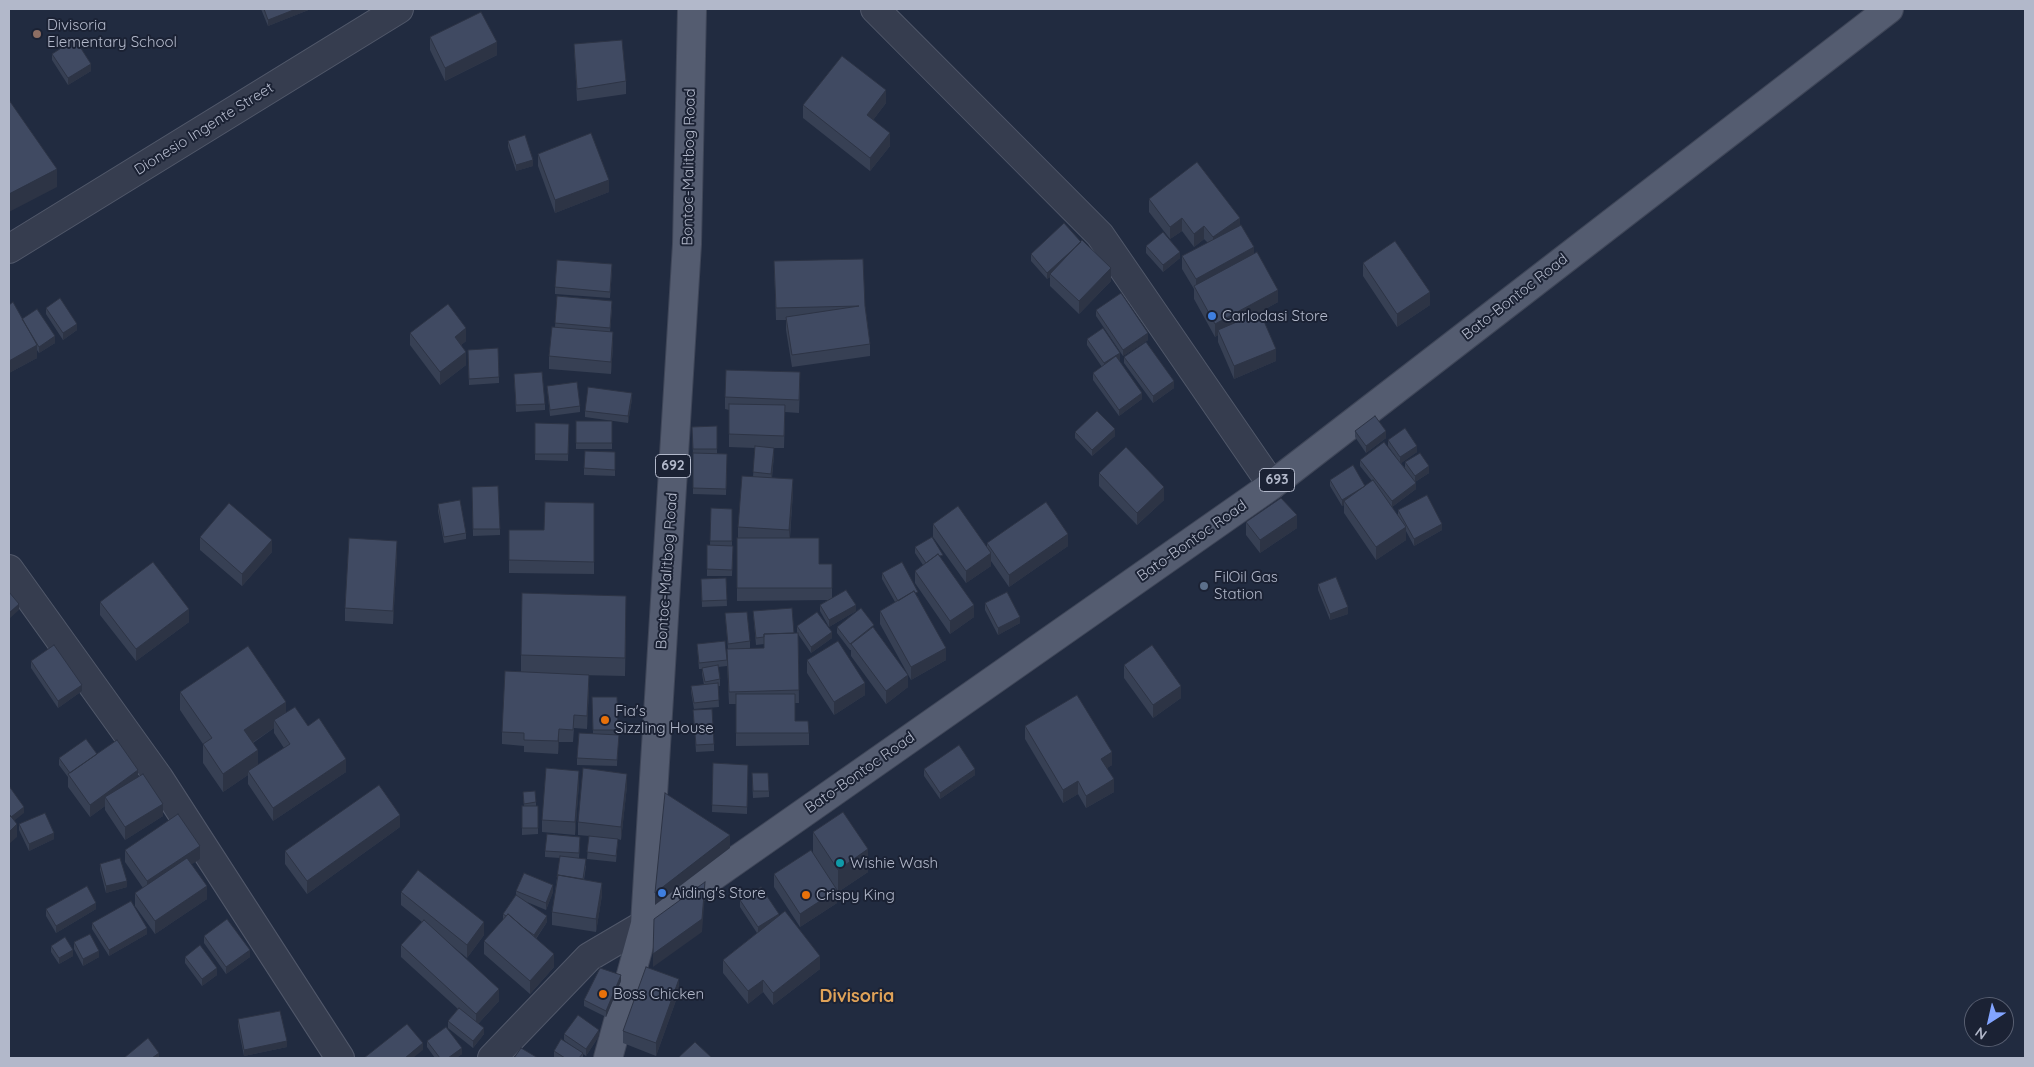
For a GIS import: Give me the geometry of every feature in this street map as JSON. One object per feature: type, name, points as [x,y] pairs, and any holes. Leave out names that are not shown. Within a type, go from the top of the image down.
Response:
[{"type":"main road","name":"Bontoc-Malitbog Road","points":[[644,924],[687,244],[692,9]]},
{"type":"main road","name":"Bato-Bontoc Road","points":[[644,924],[1272,485],[1889,9]]},
{"type":"main road","name":"692","points":[[610,1057],[644,924]]},
{"type":"street","name":"Dionesio Ingente Street","points":[[9,249],[399,9]]},
{"type":"street","points":[[875,9],[1100,235],[1272,485]]},
{"type":"street","points":[[9,569],[159,778],[340,1058]]},
{"type":"street","points":[[492,1058],[589,956],[644,924]]},
{"type":"building","points":[[264,9],[296,9],[268,20]]},
{"type":"building","points":[[481,12],[497,42],[445,68],[430,37]]},
{"type":"building","points":[[75,39],[91,64],[68,78],[52,54]]},
{"type":"building","points":[[622,40],[626,81],[577,89],[574,44]]},
{"type":"building","points":[[842,56],[886,90],[867,115],[890,133],[870,158],[803,105]]},
{"type":"building","points":[[9,100],[57,169],[9,194]]},
{"type":"building","points":[[591,133],[609,180],[555,200],[538,154]]},
{"type":"building","points":[[525,135],[533,160],[516,165],[508,141]]},
{"type":"building","points":[[1197,162],[1240,218],[1213,237],[1204,226],[1194,234],[1182,218],[1170,227],[1149,199]]},
{"type":"building","points":[[1064,223],[1081,242],[1047,273],[1031,254]]},
{"type":"building","points":[[1241,225],[1254,247],[1196,279],[1182,256]]},
{"type":"building","points":[[1163,232],[1180,252],[1163,265],[1146,246]]},
{"type":"building","points":[[1082,240],[1111,268],[1079,301],[1050,274]]},
{"type":"building","points":[[1395,241],[1430,292],[1397,314],[1363,263]]},
{"type":"building","points":[[1257,252],[1278,290],[1215,324],[1194,286]]},
{"type":"building","points":[[863,259],[865,306],[870,344],[792,355],[786,317],[859,306],[776,308],[774,261]]},
{"type":"building","points":[[557,260],[612,264],[610,292],[555,287]]},
{"type":"building","points":[[1121,293],[1148,333],[1123,350],[1096,310]]},
{"type":"building","points":[[557,296],[612,301],[610,328],[555,323]]},
{"type":"building","points":[[60,298],[77,324],[63,333],[46,308]]},
{"type":"building","points":[[13,302],[37,345],[9,361],[9,305]]},
{"type":"building","points":[[448,304],[466,328],[455,337],[466,352],[440,372],[410,333]]},
{"type":"building","points":[[37,309],[55,336],[39,347],[22,319]]},
{"type":"building","points":[[1260,312],[1276,349],[1234,366],[1218,330]]},
{"type":"building","points":[[552,327],[613,332],[611,362],[549,356]]},
{"type":"building","points":[[1103,328],[1120,353],[1104,363],[1087,339]]},
{"type":"building","points":[[1146,342],[1174,381],[1153,396],[1124,357]]},
{"type":"building","points":[[498,348],[499,377],[469,379],[468,350]]},
{"type":"building","points":[[1116,356],[1142,393],[1119,410],[1093,373]]},
{"type":"building","points":[[726,370],[800,372],[799,400],[725,397]]},
{"type":"building","points":[[542,372],[545,404],[516,405],[514,374]]},
{"type":"building","points":[[577,382],[580,406],[550,410],[547,386]]},
{"type":"building","points":[[588,387],[632,393],[628,416],[585,411]]},
{"type":"building","points":[[729,404],[785,405],[784,436],[729,434]]},
{"type":"building","points":[[1097,411],[1115,429],[1092,450],[1075,432]]},
{"type":"building","points":[[1375,416],[1386,431],[1366,446],[1355,431]]},
{"type":"building","points":[[576,421],[612,421],[612,443],[576,443]]},
{"type":"building","points":[[535,423],[569,424],[568,454],[535,454]]},
{"type":"building","points":[[717,426],[717,449],[693,449],[692,427]]},
{"type":"building","points":[[1405,428],[1417,446],[1400,457],[1388,440]]},
{"type":"building","points":[[1384,442],[1416,483],[1392,501],[1360,460]]},
{"type":"building","points":[[755,446],[774,448],[771,474],[753,472]]},
{"type":"building","points":[[1126,447],[1164,487],[1137,513],[1099,473]]},
{"type":"building","points":[[585,451],[615,452],[615,470],[584,468]]},
{"type":"building","points":[[693,453],[727,454],[726,489],[693,488]]},
{"type":"building","points":[[1420,453],[1429,466],[1415,476],[1405,462]]},
{"type":"building","points":[[1353,465],[1365,486],[1342,500],[1330,480]]},
{"type":"building","points":[[742,476],[793,479],[789,530],[738,527]]},
{"type":"building","points":[[1373,480],[1406,527],[1376,547],[1344,501]]},
{"type":"building","points":[[498,486],[500,529],[473,529],[472,487]]},
{"type":"building","points":[[1427,495],[1442,524],[1414,539],[1398,510]]},
{"type":"building","points":[[1281,498],[1297,515],[1260,540],[1246,522]]},
{"type":"building","points":[[460,500],[466,533],[444,537],[438,504]]},
{"type":"building","points":[[545,502],[594,503],[594,562],[509,560],[509,530],[544,530]]},
{"type":"building","points":[[1046,502],[1068,534],[1009,575],[987,543]]},
{"type":"building","points":[[229,503],[272,540],[242,574],[200,537]]},
{"type":"building","points":[[958,506],[991,553],[966,571],[933,524]]},
{"type":"building","points":[[711,508],[732,509],[732,541],[710,541]]},
{"type":"building","points":[[932,537],[943,555],[940,556],[938,554],[926,563],[915,547]]},
{"type":"building","points":[[349,538],[397,541],[393,611],[345,608]]},
{"type":"building","points":[[737,538],[819,538],[819,564],[832,564],[832,588],[737,588]]},
{"type":"building","points":[[707,545],[733,546],[732,570],[707,569]]},
{"type":"building","points":[[938,554],[974,605],[950,621],[915,571]]},
{"type":"building","points":[[153,562],[189,609],[136,649],[100,602]]},
{"type":"building","points":[[902,562],[918,592],[915,593],[914,591],[898,601],[882,573]]},
{"type":"building","points":[[1336,577],[1348,607],[1330,614],[1318,584]]},
{"type":"building","points":[[726,578],[727,600],[702,601],[701,579]]},
{"type":"building","points":[[846,590],[856,605],[829,620],[820,605]]},
{"type":"building","points":[[914,591],[946,648],[911,667],[880,611]]},
{"type":"building","points":[[9,592],[19,604],[9,613]]},
{"type":"building","points":[[1007,592],[1020,617],[998,628],[985,603]]},
{"type":"building","points":[[522,593],[626,596],[625,658],[521,655]]},
{"type":"building","points":[[792,608],[794,633],[764,634],[764,637],[756,638],[753,611]]},
{"type":"building","points":[[861,608],[874,625],[850,644],[837,627]]},
{"type":"building","points":[[747,612],[750,641],[728,644],[725,613]]},
{"type":"building","points":[[817,612],[832,632],[811,647],[797,626]]},
{"type":"building","points":[[873,627],[908,675],[886,691],[851,644]]},
{"type":"building","points":[[798,633],[799,690],[729,692],[727,649],[764,648],[764,634]]},
{"type":"building","points":[[725,641],[727,660],[699,663],[697,644]]},
{"type":"building","points":[[838,641],[865,683],[834,702],[807,660]]},
{"type":"building","points":[[54,645],[82,685],[58,701],[31,661]]},
{"type":"building","points":[[1152,645],[1181,686],[1153,705],[1124,665]]},
{"type":"building","points":[[248,646],[286,702],[244,730],[258,750],[223,774],[203,744],[212,738],[180,692]]},
{"type":"building","points":[[718,665],[720,679],[705,682],[702,668]]},
{"type":"building","points":[[505,671],[589,675],[587,716],[574,715],[573,730],[559,729],[558,741],[524,740],[524,733],[502,732]]},
{"type":"building","points":[[718,683],[719,700],[694,703],[691,686]]},
{"type":"building","points":[[736,694],[795,694],[795,721],[808,721],[809,733],[736,733]]},
{"type":"building","points":[[1077,695],[1112,752],[1101,759],[1114,779],[1086,796],[1078,781],[1063,790],[1025,726]]},
{"type":"building","name":"Fia's Sizzling House","points":[[592,697],[617,697],[618,730],[593,730]]},
{"type":"building","points":[[295,707],[308,726],[319,718],[346,759],[273,808],[248,771],[290,744],[274,720]]},
{"type":"building","points":[[712,709],[714,744],[696,745],[693,710]]},
{"type":"building","points":[[579,733],[619,735],[617,760],[577,758]]},
{"type":"building","points":[[86,739],[97,754],[70,773],[59,758]]},
{"type":"building","points":[[117,740],[138,770],[90,805],[68,774]]},
{"type":"building","points":[[959,745],[975,769],[940,793],[924,769]]},
{"type":"building","points":[[713,763],[748,765],[747,807],[712,805]]},
{"type":"building","points":[[546,768],[579,771],[575,822],[542,820]]},
{"type":"building","points":[[583,768],[627,774],[621,827],[578,822]]},
{"type":"building","points":[[752,773],[768,773],[769,791],[753,791]]},
{"type":"building","points":[[143,774],[163,804],[125,827],[105,797]]},
{"type":"building","points":[[379,785],[400,815],[307,881],[285,851]]},
{"type":"building","points":[[9,786],[24,807],[11,817],[9,814]]},
{"type":"building","points":[[535,791],[536,802],[524,804],[523,792]]},
{"type":"building","points":[[665,793],[730,835],[655,893]]},
{"type":"building","points":[[522,806],[538,806],[538,828],[522,828]]},
{"type":"building","points":[[843,812],[868,849],[838,870],[813,832]]},
{"type":"building","points":[[45,813],[54,833],[29,844],[19,824]]},
{"type":"building","points":[[9,814],[17,824],[9,832]]},
{"type":"building","points":[[178,814],[200,846],[147,881],[125,850]]},
{"type":"building","points":[[547,834],[580,837],[579,853],[545,851]]},
{"type":"building","points":[[589,836],[618,839],[616,856],[587,852]]},
{"type":"building","name":"Crispy King","points":[[811,850],[837,890],[800,914],[774,874]]},
{"type":"building","points":[[560,856],[586,859],[583,879],[558,875],[557,877]]},
{"type":"building","points":[[120,858],[127,881],[106,886],[100,864]]},
{"type":"building","points":[[187,858],[207,886],[155,921],[135,893]]},
{"type":"building","points":[[418,870],[484,922],[467,945],[401,892]]},
{"type":"building","points":[[524,873],[553,885],[546,903],[516,891]]},
{"type":"building","points":[[558,875],[602,883],[596,919],[552,912]]},
{"type":"building","points":[[705,882],[702,919],[653,954],[654,919]]},
{"type":"building","points":[[87,886],[96,903],[56,926],[46,909]]},
{"type":"building","points":[[761,887],[779,914],[758,927],[740,900]]},
{"type":"building","points":[[516,895],[547,916],[534,935],[508,914],[506,916],[503,914]]},
{"type":"building","points":[[131,901],[147,928],[109,950],[92,923]]},
{"type":"building","points":[[785,911],[820,956],[773,993],[763,980],[748,991],[723,960]]},
{"type":"building","points":[[508,914],[554,954],[530,981],[484,941]]},
{"type":"building","points":[[227,919],[250,950],[226,967],[204,936]]},
{"type":"building","points":[[424,920],[499,989],[476,1014],[401,945]]},
{"type":"building","points":[[90,934],[99,951],[83,959],[74,942]]},
{"type":"building","points":[[65,937],[73,950],[59,958],[51,946]]},
{"type":"building","points":[[200,945],[217,968],[202,979],[185,957]]},
{"type":"building","points":[[646,967],[679,979],[656,1043],[623,1031]]},
{"type":"building","name":"Boss Chicken","points":[[600,968],[621,975],[606,1011],[584,1000]]},
{"type":"building","points":[[459,1008],[484,1028],[473,1041],[448,1021]]},
{"type":"building","points":[[280,1011],[287,1041],[244,1050],[238,1019]]},
{"type":"building","points":[[578,1015],[599,1030],[586,1049],[564,1034]]},
{"type":"building","points":[[407,1024],[423,1043],[405,1058],[364,1058]]},
{"type":"building","points":[[446,1027],[462,1048],[448,1058],[440,1058],[427,1041]]},
{"type":"building","points":[[148,1038],[159,1053],[152,1058],[124,1058]]},
{"type":"building","points":[[561,1039],[583,1053],[579,1058],[565,1058],[554,1051]]},
{"type":"building","points":[[695,1042],[712,1058],[678,1058]]},
{"type":"building","points":[[521,1048],[538,1058],[514,1058]]},
{"type":"place","name":"Divisoria Elementary School","points":[[37,34]]},
{"type":"place","name":"Carlodasi Store","points":[[1212,316]]},
{"type":"place","name":"FilOil Gas Station","points":[[1204,586]]},
{"type":"place","name":"Fia's Sizzling House","points":[[605,720]]},
{"type":"place","name":"Wishie Wash","points":[[840,863]]},
{"type":"place","name":"Aiding's Store","points":[[662,893]]},
{"type":"place","name":"Crispy King","points":[[806,895]]},
{"type":"place","name":"Boss Chicken","points":[[603,994]]},
{"type":"district","name":"Divisoria","points":[[857,997]]}]
